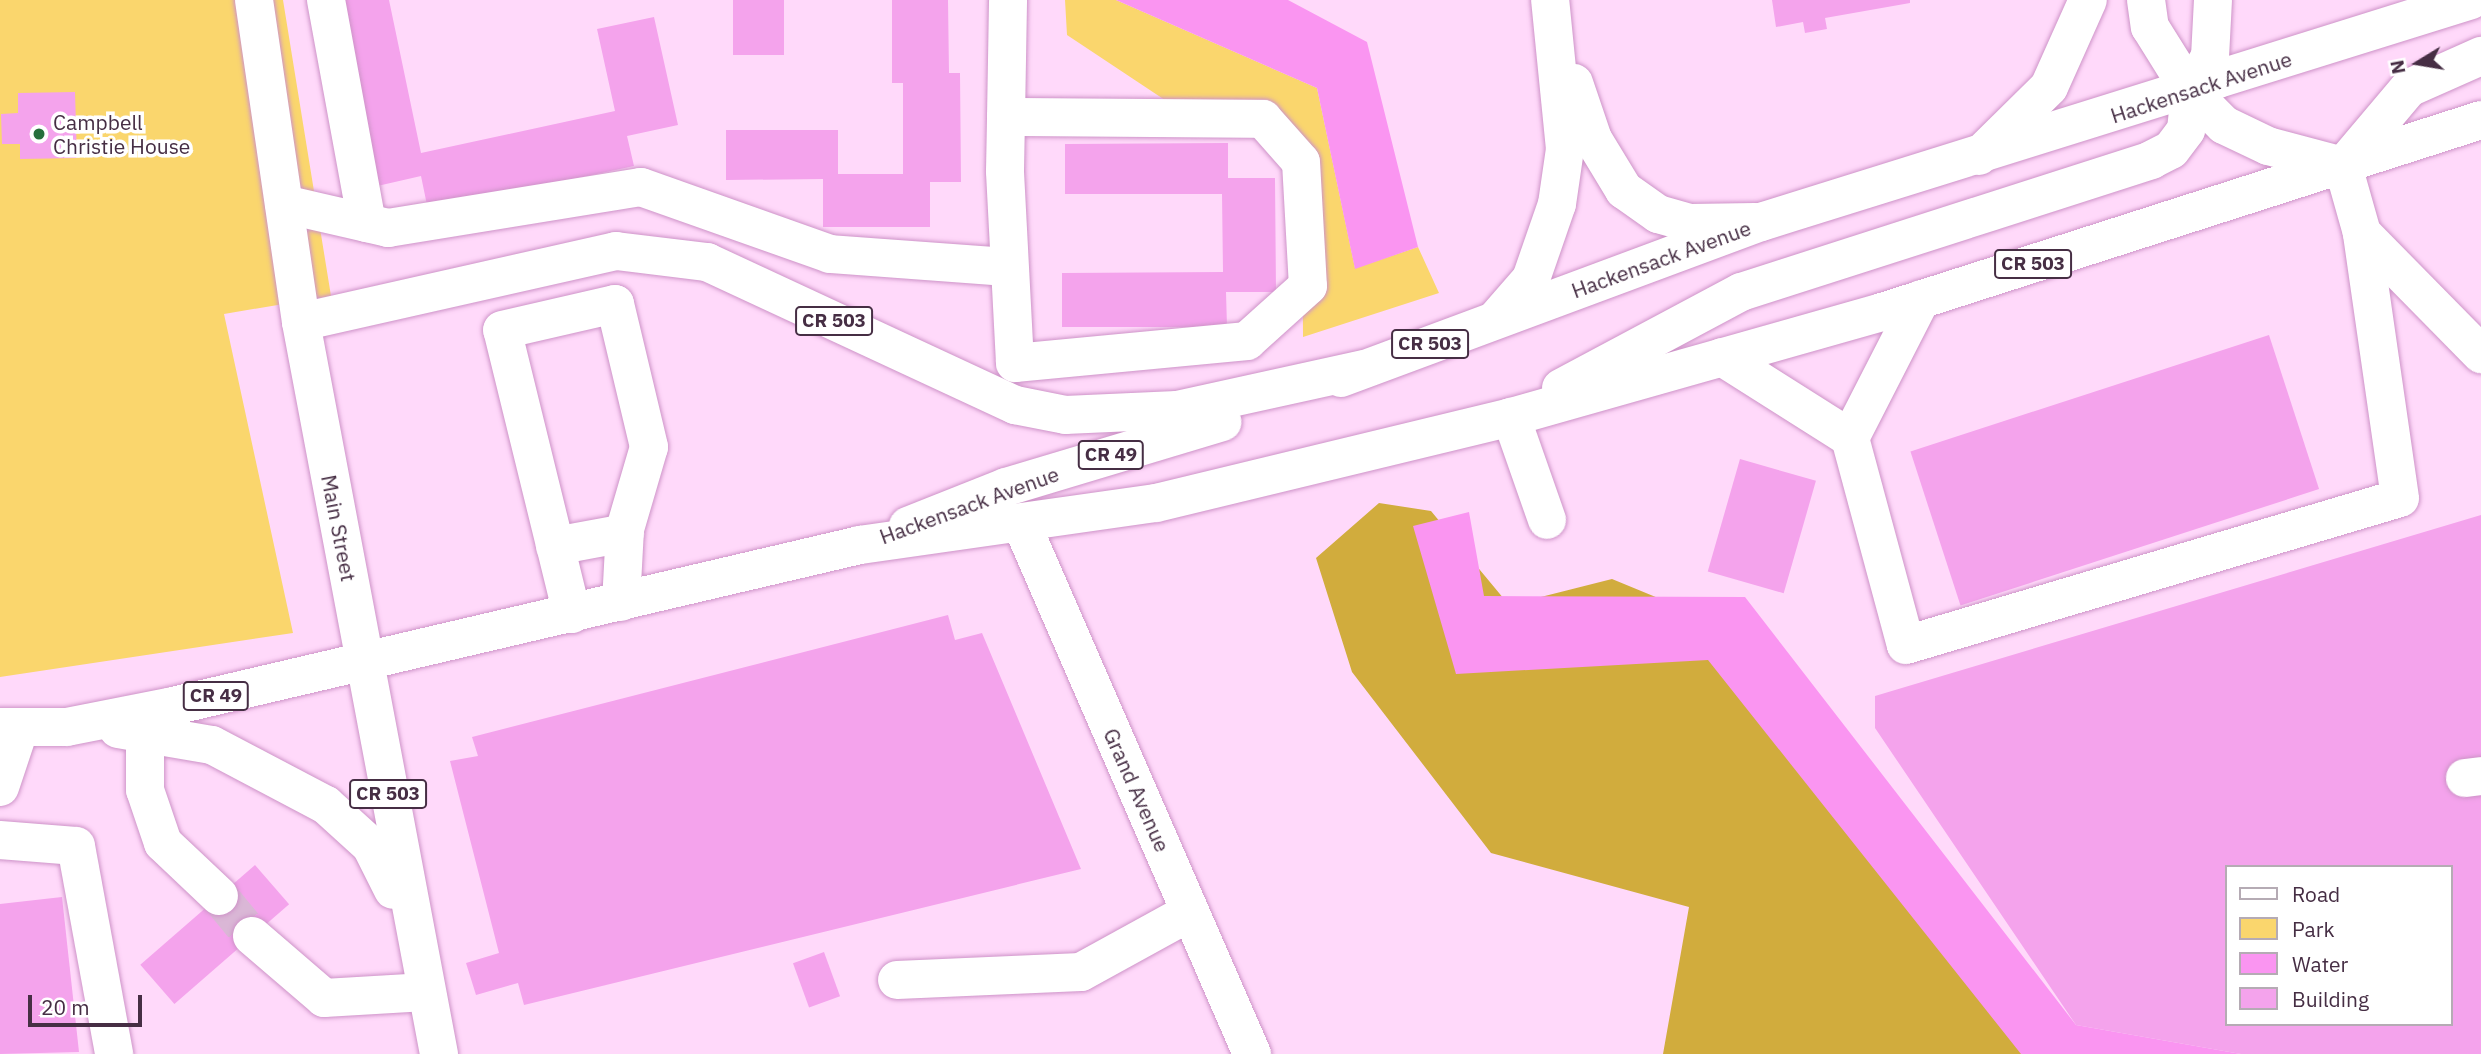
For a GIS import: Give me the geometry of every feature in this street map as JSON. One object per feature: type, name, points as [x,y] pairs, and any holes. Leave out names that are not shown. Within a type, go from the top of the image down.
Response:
[{"type":"main road","name":"Main Street","points":[[254,0],[300,322],[412,926],[439,1054]]},
{"type":"main road","points":[[326,0],[368,223]]},
{"type":"main road","points":[[1008,0],[1006,117],[1015,405]]},
{"type":"main road","points":[[1978,156],[2049,87],[2088,0]]},
{"type":"main road","points":[[2146,0],[2150,27],[2190,91],[2224,125],[2268,146],[2343,166]]},
{"type":"main road","points":[[1547,520],[1511,417],[1741,292],[2151,160],[2171,149],[2186,130],[2190,91],[2213,47],[2213,0]]},
{"type":"main road","name":"Hackensack Avenue","points":[[860,545],[1006,487],[1247,415],[1497,318],[1761,222],[2190,91],[2471,0]]},
{"type":"main road","points":[[1552,13],[1593,139],[1624,190],[1658,214],[1690,223],[1761,222]]},
{"type":"main road","points":[[1497,318],[1531,279],[1557,204],[1565,149],[1552,13]]},
{"type":"main road","points":[[2343,166],[2409,88],[2481,56]]},
{"type":"main road","points":[[1006,117],[1262,119],[1301,162],[1308,286],[1247,341],[1015,363]]},
{"type":"main road","name":"Hackensack Avenue","points":[[364,661],[860,545],[1021,525],[1156,503],[1511,417],[1922,299],[2481,120]]},
{"type":"main road","points":[[1922,299],[1850,438],[1906,645],[2400,498],[2362,233],[2343,166]]},
{"type":"main road","points":[[284,204],[388,228],[641,187],[830,254],[1009,267]]},
{"type":"main road","points":[[2362,233],[2481,354]]},
{"type":"main road","name":"CR 503","points":[[300,322],[617,251],[708,262],[1015,405],[1119,416],[1364,369]]},
{"type":"main road","points":[[572,614],[502,330],[615,304],[649,447],[625,533],[621,602]]},
{"type":"main road","points":[[1722,357],[1850,438]]},
{"type":"main road","name":"Grand Avenue","points":[[1021,525],[1252,1054]]},
{"type":"main road","points":[[555,546],[625,533]]},
{"type":"main road","name":"CR 49","points":[[10,727],[67,727],[364,661]]},
{"type":"main road","points":[[0,788],[10,727]]},
{"type":"main road","points":[[67,727],[145,730],[212,745],[326,805],[371,846],[412,926]]},
{"type":"main road","points":[[145,730],[145,790],[163,843],[219,896]]},
{"type":"main road","points":[[0,839],[76,846],[114,1054]]},
{"type":"main road","points":[[897,980],[1081,972],[1190,912]]},
{"type":"main road","points":[[252,936],[324,998],[426,992]]},
{"type":"green space","points":[[0,0],[283,0],[331,296],[224,314],[293,633],[0,677]]},
{"type":"green space","points":[[1065,0],[1116,0],[1317,88],[1355,268],[1418,247],[1439,293],[1303,337],[1302,161],[1269,102],[1192,118],[1067,35]]},
{"type":"shaded area","points":[[1379,503],[1431,511],[1509,605],[1612,579],[1782,649],[2091,1054],[1663,1054],[1689,907],[1491,853],[1352,672],[1316,558]]},
{"type":"water","points":[[1116,0],[1288,0],[1367,42],[1418,247],[1355,269],[1317,88]]},
{"type":"water","points":[[1469,512],[1484,596],[1745,597],[2076,1025],[2241,1054],[2021,1054],[1708,660],[1456,674],[1413,526]]},
{"type":"building","points":[[333,0],[389,0],[421,153],[615,111],[597,29],[654,17],[678,125],[627,136],[634,166],[428,210],[421,176],[373,187]]},
{"type":"building","points":[[733,0],[784,0],[784,55],[733,55]]},
{"type":"building","points":[[892,0],[948,0],[949,73],[960,73],[961,182],[930,182],[930,227],[823,227],[823,179],[726,180],[726,130],[838,130],[838,174],[903,174],[903,83],[892,83]]},
{"type":"building","points":[[1772,0],[1910,0],[1910,3],[1825,18],[1827,29],[1805,33],[1803,22],[1776,27]]},
{"type":"building","name":"Campbell Christie House","points":[[75,92],[77,158],[20,159],[20,144],[2,144],[1,114],[18,113],[18,93]]},
{"type":"building","points":[[1228,143],[1228,178],[1275,178],[1276,292],[1226,292],[1227,327],[1062,327],[1062,273],[1223,272],[1222,194],[1065,194],[1065,144]]},
{"type":"building","points":[[2269,335],[2319,489],[1961,606],[1910,451]]},
{"type":"building","points":[[1740,459],[1816,481],[1784,593],[1708,571]]},
{"type":"building","points":[[2481,515],[2481,1054],[2241,1054],[2076,1025],[1875,728],[1875,696]]},
{"type":"building","points":[[948,615],[955,640],[982,633],[1081,869],[524,1005],[518,983],[476,995],[466,963],[499,953],[450,761],[478,756],[472,737]]},
{"type":"building","points":[[255,865],[289,904],[174,1004],[140,965]]},
{"type":"building","points":[[62,897],[79,1052],[0,1054],[0,904]]},
{"type":"building","points":[[824,952],[840,996],[809,1007],[793,963]]},
{"type":"tunnel","points":[[219,896],[252,936]]},
{"type":"place","name":"Campbell Christie House","points":[[39,134]]}]
